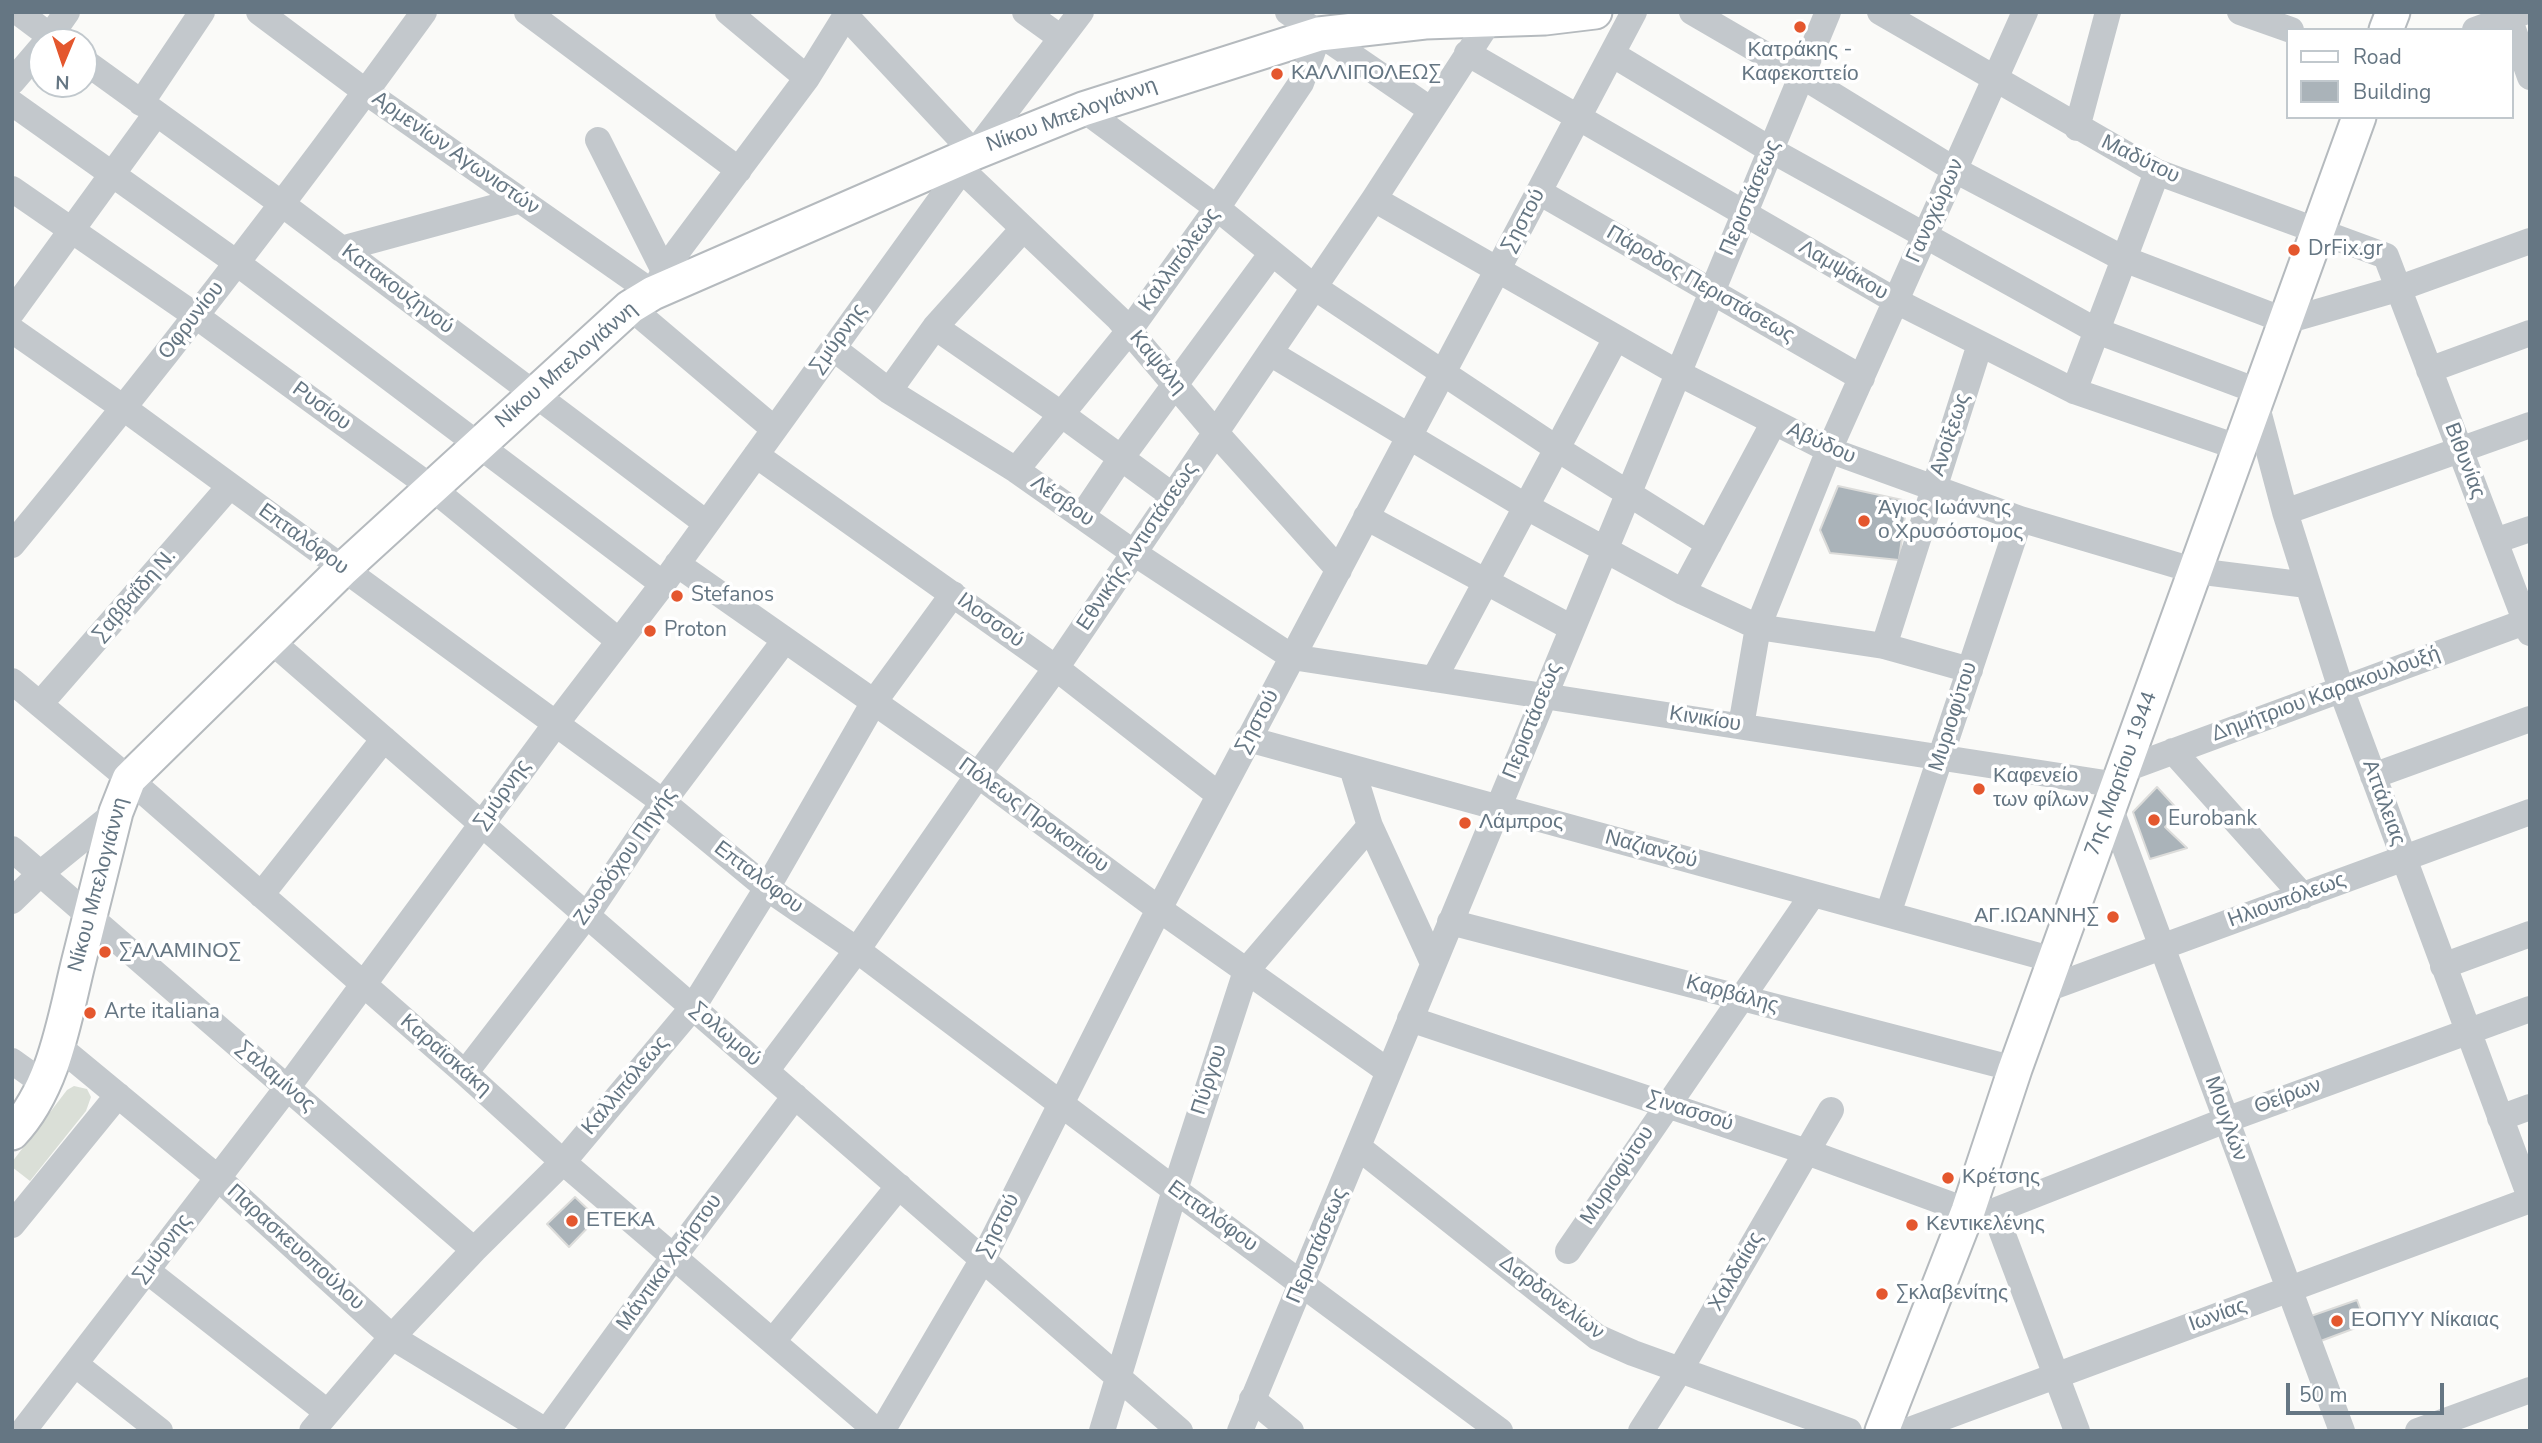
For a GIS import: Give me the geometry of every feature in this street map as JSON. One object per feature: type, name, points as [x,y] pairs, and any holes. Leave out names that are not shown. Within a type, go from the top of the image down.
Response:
[{"type":"main road","name":"Νίκου Μπελογιάννη","points":[[12,1133],[44,1084],[57,1045],[116,812],[129,779],[343,569],[649,290],[968,161],[1083,109],[1319,34],[1492,16],[1595,12]]},
{"type":"main road","name":"7ης Μαρτίου 1944","points":[[1882,1431],[1981,1211],[2015,1069],[2358,119]]},
{"type":"street","points":[[18,12],[35,28]]},
{"type":"street","points":[[57,28],[66,12]]},
{"type":"street","points":[[12,312],[112,175],[202,12]]},
{"type":"street","name":"Αρμενίων Αγωνιστών","points":[[258,12],[366,92],[649,290],[774,429]]},
{"type":"street","name":"Οφρυνίου","points":[[12,545],[125,409],[424,12]]},
{"type":"street","points":[[527,12],[738,170]]},
{"type":"street","points":[[727,12],[807,78]]},
{"type":"street","points":[[1025,12],[1061,38]]},
{"type":"street","name":"Σμύρνης","points":[[23,1431],[287,1088],[670,574],[968,161],[1080,12]]},
{"type":"street","points":[[1287,12],[1431,110]]},
{"type":"street","name":"Σηστού","points":[[879,1431],[983,1259],[1219,794],[1634,12]]},
{"type":"street","points":[[1692,12],[1955,170],[2124,259],[2286,321],[2398,289],[2530,241]]},
{"type":"street","name":"Περιστάσεως","points":[[1240,1431],[1828,12]]},
{"type":"street","name":"Μαδύτου","points":[[1880,12],[2157,172],[2386,256],[2398,289]]},
{"type":"street","name":"Γανοχώρων","points":[[1741,726],[1758,626],[1829,450],[2025,12]]},
{"type":"street","points":[[2077,128],[2108,12]]},
{"type":"street","points":[[2239,12],[2286,28]]},
{"type":"street","points":[[649,290],[807,78],[847,14]]},
{"type":"street","name":"Καψάλη","points":[[847,14],[1023,229],[1129,331],[1339,570]]},
{"type":"street","points":[[2480,28],[2514,14],[2530,76]]},
{"type":"street","name":"Εθνικής Αντιστάσεως","points":[[766,1071],[858,950],[978,775],[1056,668],[1374,199],[1492,16]]},
{"type":"street","name":"Καλλιπόλεως","points":[[1016,470],[1129,331],[1217,208],[1301,83],[1319,34]]},
{"type":"street","name":"Λαμψάκου","points":[[1467,53],[1896,301],[1980,344],[2074,391],[2240,448]]},
{"type":"street","points":[[1612,54],[1771,150],[2097,331],[2258,397]]},
{"type":"street","points":[[12,82],[28,65]]},
{"type":"street","name":"Κατακουζηνού","points":[[98,72],[282,204],[706,523]]},
{"type":"street","name":"Πόλεως Προκοπίου","points":[[12,103],[237,263],[479,444],[670,574],[785,640],[978,775],[1159,909],[1388,1071]]},
{"type":"street","points":[[1083,109],[1217,208],[1314,287],[1556,448],[1709,544]]},
{"type":"street","points":[[598,140],[649,290]]},
{"type":"street","points":[[2074,391],[2157,172]]},
{"type":"street","name":"Ρυσίου","points":[[12,189],[196,316],[432,488],[619,641]]},
{"type":"street","name":"Πάροδος Περιστάσεως","points":[[1539,192],[1861,378]]},
{"type":"street","name":"Αβύδου","points":[[1374,199],[1678,373],[1829,450],[2020,519],[2196,572],[2307,585]]},
{"type":"street","points":[[341,248],[521,200]]},
{"type":"street","points":[[889,391],[935,327],[1023,229]]},
{"type":"street","points":[[1082,516],[1121,458],[1176,387],[1272,253]]},
{"type":"street","name":"Βιθυνίας","points":[[2398,289],[2528,625]]},
{"type":"street","points":[[935,327],[1173,496]]},
{"type":"street","name":"Επταλόφου","points":[[12,330],[125,409],[663,802],[767,888],[858,950],[1500,1431]]},
{"type":"street","points":[[2429,370],[2530,333]]},
{"type":"street","points":[[1434,679],[1616,338]]},
{"type":"street","name":"Ανοίξεως","points":[[1884,646],[1980,344]]},
{"type":"street","name":"Λέσβου","points":[[833,348],[889,391],[1016,470],[1292,657]]},
{"type":"street","points":[[1270,353],[1525,506],[1683,592],[1758,626],[1884,646],[1970,670]]},
{"type":"street","name":"Αττάλειας","points":[[2258,397],[2285,512],[2341,689],[2530,1199]]},
{"type":"street","points":[[1683,592],[1774,422]]},
{"type":"street","points":[[2285,512],[2530,425]]},
{"type":"street","name":"Ιλοσσού","points":[[756,455],[1056,668],[1219,794]]},
{"type":"street","name":"Σαββαΐδη Ν.","points":[[40,704],[229,487]]},
{"type":"street","points":[[1366,517],[1573,628]]},
{"type":"street","name":"Μυριοφύτου","points":[[1888,914],[2020,519]]},
{"type":"street","points":[[2495,541],[2530,529]]},
{"type":"street","name":"Καλλιπόλεως","points":[[320,1421],[392,1337],[474,1250],[563,1162],[693,1007],[767,888],[874,702],[953,593]]},
{"type":"street","name":"Δημήτριου Καρακουλουξή","points":[[2117,787],[2173,751],[2341,689],[2528,625]]},
{"type":"street","name":"Σολωμού","points":[[270,640],[1180,1431]]},
{"type":"street","name":"Ζωοδόχου Πηγής","points":[[466,1073],[587,915],[663,802],[785,640]]},
{"type":"street","name":"Κινικίου","points":[[1292,657],[1941,756],[2117,787]]},
{"type":"street","name":"Καραϊσκάκη","points":[[12,681],[363,983],[563,1162],[879,1431]]},
{"type":"street","points":[[2373,776],[2530,719]]},
{"type":"street","points":[[261,895],[384,739]]},
{"type":"street","name":"Ναζιανζού","points":[[1248,739],[1888,914],[2049,975]]},
{"type":"street","points":[[2173,751],[2303,896]]},
{"type":"street","points":[[1352,768],[1370,826],[1433,963]]},
{"type":"street","name":"Μουγλών","points":[[2117,787],[2161,947],[2342,1431]]},
{"type":"street","points":[[12,901],[41,873],[116,812]]},
{"type":"street","name":"Ηλιουπόλεως","points":[[2049,975],[2161,947],[2530,812]]},
{"type":"street","name":"Πύργου","points":[[1102,1431],[1175,1190],[1246,971],[1370,826]]},
{"type":"street","name":"Σαλαμίνος","points":[[12,849],[474,1250]]},
{"type":"street","name":"Μυριοφύτου","points":[[1568,1251],[1813,894]]},
{"type":"street","name":"Καρβάλης","points":[[1450,922],[2015,1069]]},
{"type":"street","points":[[2443,966],[2530,934]]},
{"type":"street","name":"Θείρων","points":[[1981,1211],[2530,1009]]},
{"type":"street","name":"Σινασσού","points":[[1409,1020],[1981,1211]]},
{"type":"street","name":"Παρασκευοπούλου","points":[[57,1045],[218,1178],[392,1337],[547,1431]]},
{"type":"street","points":[[12,1061],[44,1084]]},
{"type":"street","points":[[12,1225],[118,1095]]},
{"type":"street","name":"Μάντικα Χρήστου","points":[[547,1431],[795,1096]]},
{"type":"street","points":[[2500,1118],[2530,1107]]},
{"type":"street","name":"Χαλδαίας","points":[[1641,1431],[1680,1370],[1831,1110]]},
{"type":"street","name":"Δαρδανελίων","points":[[1358,1147],[1597,1337],[1633,1353],[1849,1431]]},
{"type":"street","points":[[773,1341],[899,1186]]},
{"type":"street","name":"Ιωνίας","points":[[1907,1431],[2530,1199]]},
{"type":"street","points":[[1981,1211],[2077,1431]]},
{"type":"street","points":[[146,1270],[320,1421]]},
{"type":"street","points":[[75,1364],[160,1431]]},
{"type":"street","points":[[2418,1431],[2530,1390]]},
{"type":"street","points":[[1252,1399],[1291,1431]]},
{"type":"shaded area","points":[[74,1086],[87,1089],[91,1097],[86,1111],[30,1181],[12,1167],[12,1162],[67,1090]]},
{"type":"building","name":"Άγιος Ιωάννης ο Χρυσόστομος","points":[[1838,486],[1907,501],[1899,560],[1830,553],[1820,530]]},
{"type":"building","name":"Eurobank","points":[[2157,787],[2180,812],[2165,827],[2187,848],[2150,859],[2133,812]]},
{"type":"building","name":"ΕΤΕΚΑ","points":[[575,1197],[597,1218],[569,1247],[547,1224]]},
{"type":"building","name":"ΕΟΠΥΥ Νίκαιας","points":[[2357,1300],[2366,1324],[2318,1342],[2308,1317]]},
{"type":"place","name":"Κατράκης - Καφεκοπτείο","points":[[1800,27]]},
{"type":"place","name":"ΚΑΛΛΙΠΟΛΕΩΣ","points":[[1277,74]]},
{"type":"place","name":"DrFix.gr","points":[[2294,250]]},
{"type":"place","name":"Άγιος Ιωάννης ο Χρυσόστομος","points":[[1864,521]]},
{"type":"place","name":"Stefanos","points":[[677,596]]},
{"type":"place","name":"Proton","points":[[650,631]]},
{"type":"place","name":"Καφενείο των φίλων","points":[[1979,789]]},
{"type":"place","name":"Eurobank","points":[[2154,820]]},
{"type":"place","name":"Λάμπρος","points":[[1465,823]]},
{"type":"place","name":"ΑΓ.ΙΩΑΝΝΗΣ","points":[[2113,917]]},
{"type":"place","name":"ΣΑΛΑΜΙΝΟΣ","points":[[105,952]]},
{"type":"place","name":"Arte italiana","points":[[90,1013]]},
{"type":"place","name":"Κρέτσης","points":[[1948,1178]]},
{"type":"place","name":"ΕΤΕΚΑ","points":[[572,1221]]},
{"type":"place","name":"Κεντικελένης","points":[[1912,1225]]},
{"type":"place","name":"Σκλαβενίτης","points":[[1882,1294]]},
{"type":"place","name":"ΕΟΠΥΥ Νίκαιας","points":[[2337,1321]]}]
